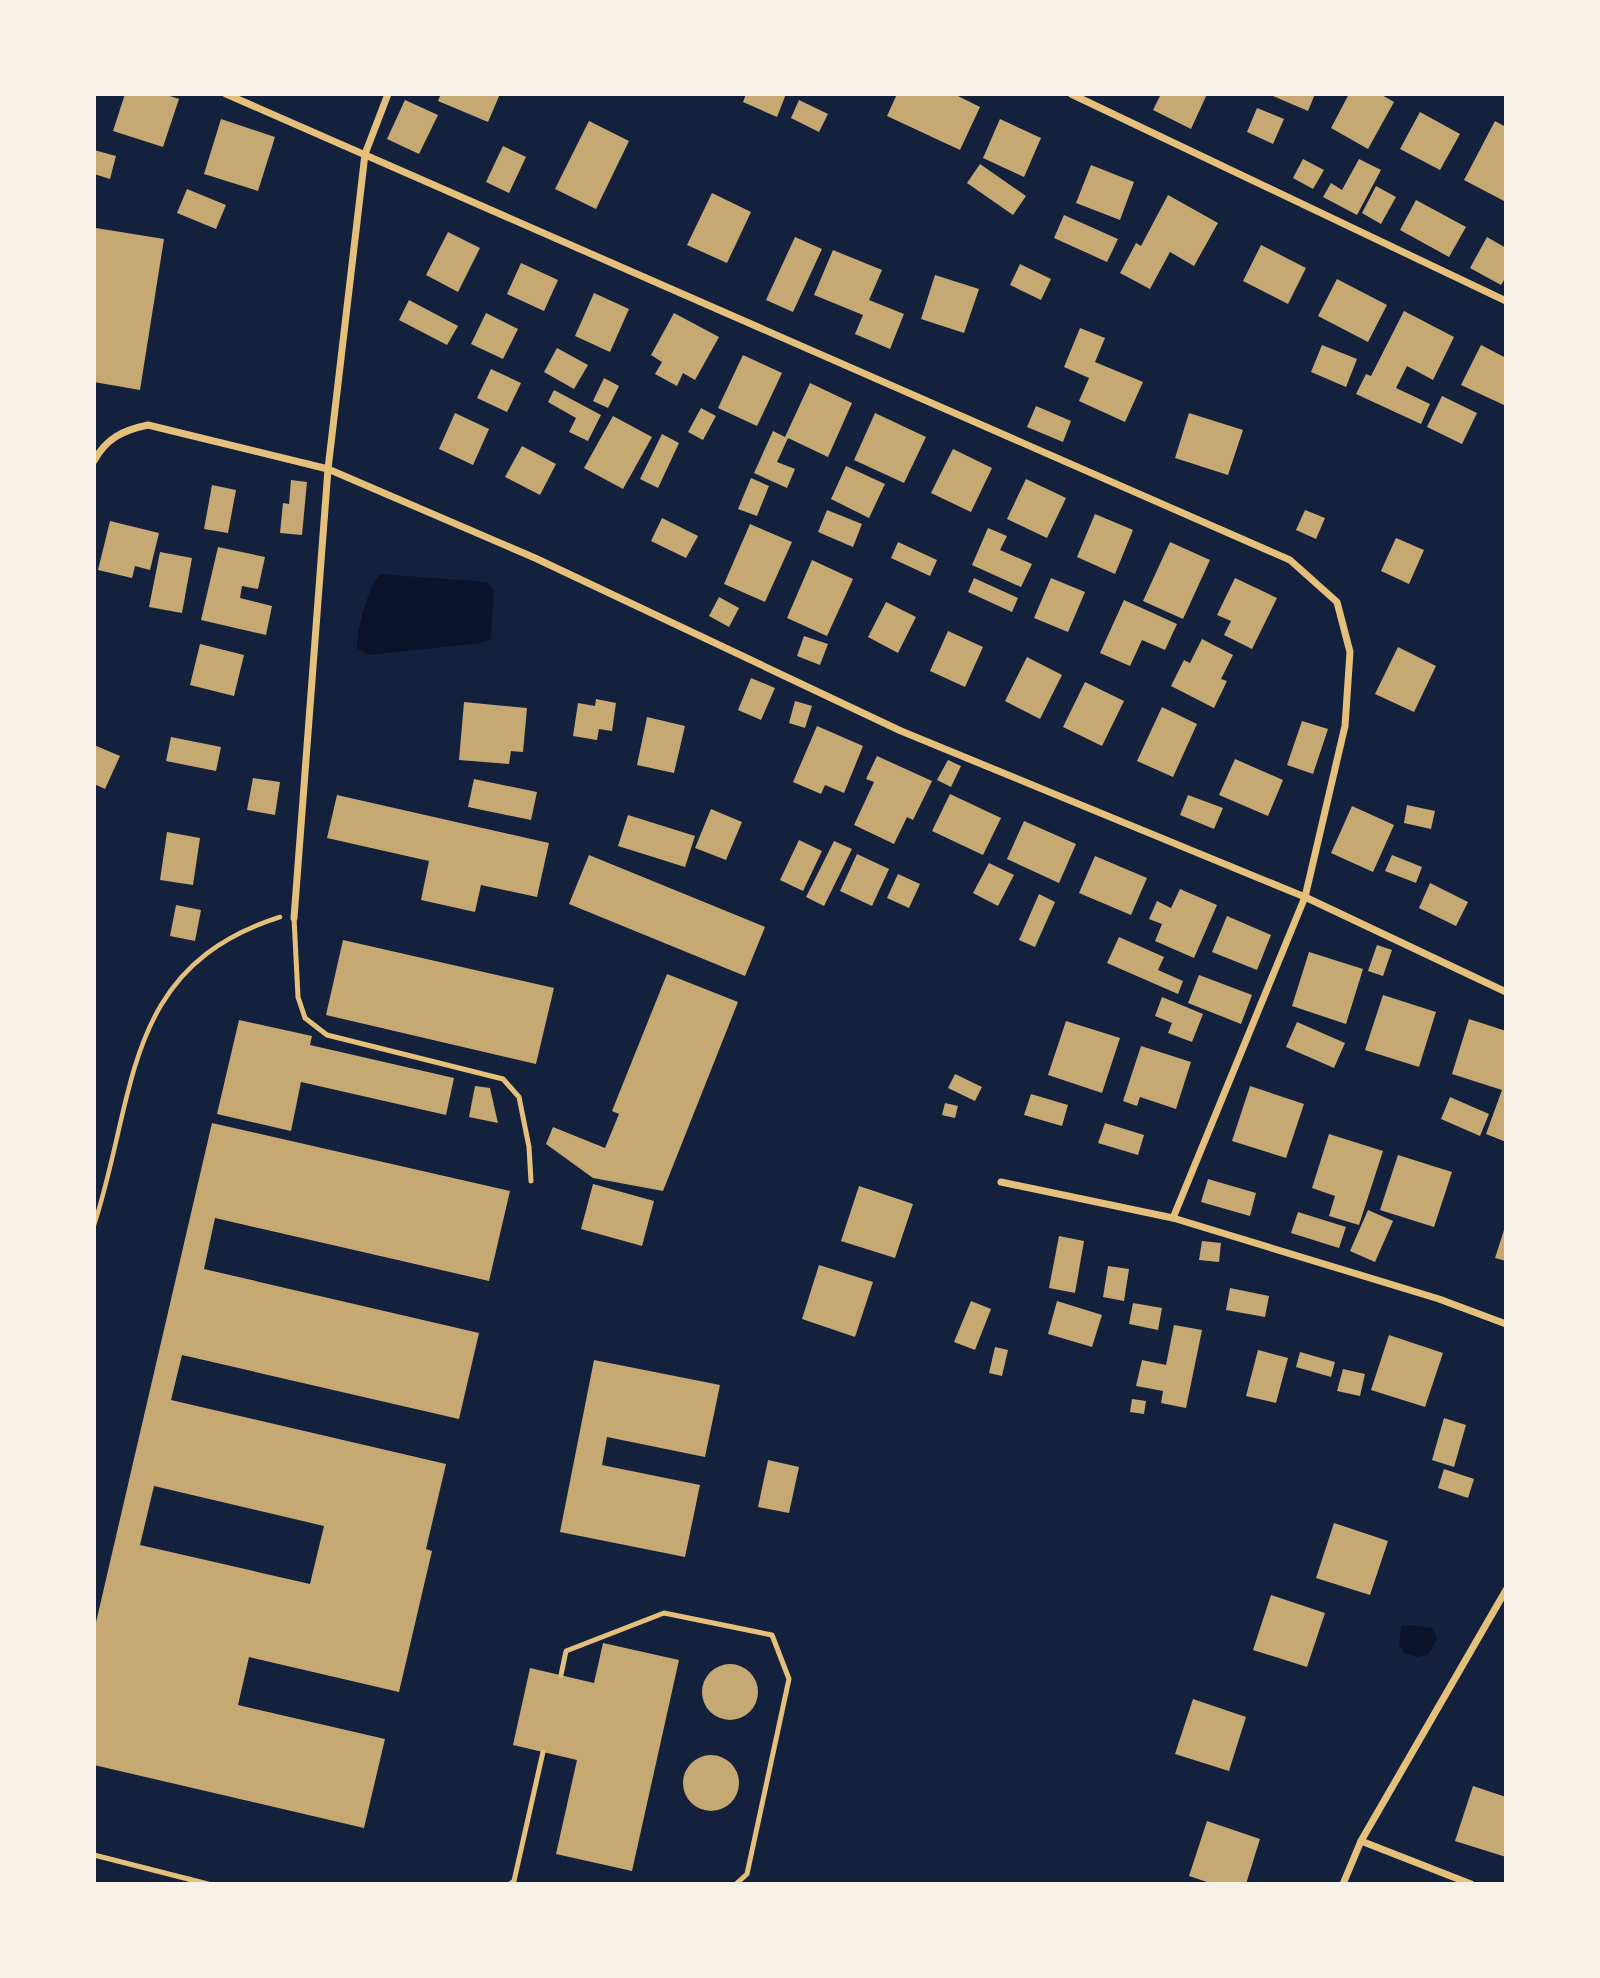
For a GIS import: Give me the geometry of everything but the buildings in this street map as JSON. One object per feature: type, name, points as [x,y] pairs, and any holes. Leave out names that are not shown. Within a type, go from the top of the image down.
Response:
[{"type":"street","points":[[226,94],[1290,560],[1337,602],[1350,652],[1345,726],[1305,897],[1173,1217]]},
{"type":"street","points":[[294,915],[328,469],[365,154],[388,94]]},
{"type":"street","points":[[1071,94],[1506,301]]},
{"type":"street","points":[[94,461],[123,430],[148,425],[328,469],[535,558],[901,731],[1305,897],[1506,992]]},
{"type":"street","points":[[1001,1182],[1173,1217],[1440,1299],[1506,1324]]},
{"type":"street","points":[[1343,1884],[1361,1841],[1506,1590]]},
{"type":"street","points":[[1361,1841],[1471,1884]]},
{"type":"lane","points":[[294,915],[298,997],[305,1018],[327,1035],[503,1079],[519,1097],[529,1147],[531,1181]]},
{"type":"lane","points":[[561,1675],[566,1651],[664,1613],[772,1635],[789,1679],[747,1874],[736,1884]]},
{"type":"lane","points":[[522,1884],[512,1882],[543,1752]]},
{"type":"lane","points":[[94,1855],[208,1884]]},
{"type":"path","points":[[94,1225],[135,1064],[158,1006],[178,979],[232,935],[294,915]]},
{"type":"water","points":[[380,574],[487,582],[494,591],[491,639],[481,643],[368,655],[357,648],[359,631],[368,598]]},
{"type":"water","points":[[1401,1626],[1432,1628],[1437,1638],[1428,1655],[1416,1657],[1404,1653],[1399,1644]]}]
